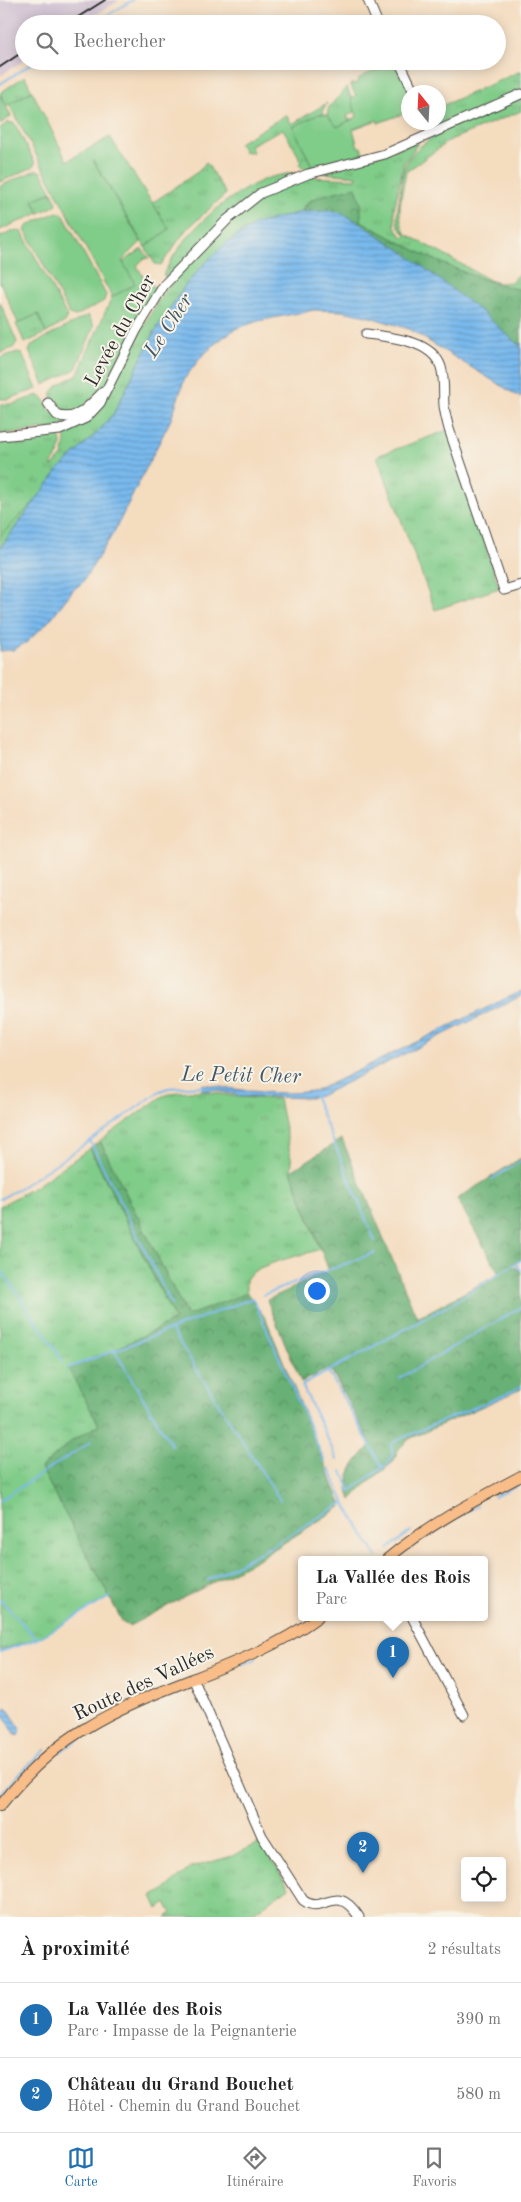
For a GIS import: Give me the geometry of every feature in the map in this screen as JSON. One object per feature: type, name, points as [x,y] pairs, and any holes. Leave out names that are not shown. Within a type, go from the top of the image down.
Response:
[{"type":"main road","points":[[391,1556],[423,1531],[447,1516],[521,1476]]},
{"type":"main road","name":"Route des Vallées","points":[[0,1806],[36,1767],[79,1732],[120,1710],[269,1647],[297,1632],[312,1621]]},
{"type":"street","points":[[368,0],[374,15]]},
{"type":"street","points":[[403,70],[411,85]]},
{"type":"street","name":"Levée du Cher","points":[[83,415],[108,386],[136,331],[164,284],[228,220],[251,201],[262,193],[290,180],[385,154],[431,132],[521,94]]},
{"type":"street","points":[[366,334],[397,338],[420,346],[433,356],[439,364],[443,381],[444,405],[450,429],[504,590],[521,585]]},
{"type":"street","points":[[48,403],[53,412],[60,416],[83,415]]},
{"type":"street","points":[[0,436],[60,430],[83,415]]},
{"type":"street","points":[[414,1621],[464,1715]]},
{"type":"street","points":[[193,1678],[262,1836],[303,1900],[310,1908],[316,1910],[335,1903],[344,1902],[354,1910],[358,1917]]},
{"type":"shaded area","points":[[0,0],[120,0],[95,15],[15,15],[15,66],[0,76]]},
{"type":"green space","points":[[380,70],[400,70],[408,85],[401,85],[401,115],[378,123],[377,120],[353,129],[358,147],[361,147],[363,154],[312,166],[293,127],[319,114],[327,115],[337,127],[357,117],[351,98],[356,96],[350,84],[356,84],[358,80],[367,74]]},
{"type":"green space","points":[[521,71],[521,91],[446,124],[446,104]]},
{"type":"green space","points":[[25,76],[32,91],[6,106],[0,93]]},
{"type":"green space","points":[[347,87],[356,111],[347,116],[350,121],[337,127],[327,115],[329,107]]},
{"type":"green space","points":[[32,91],[67,161],[110,137],[169,229],[145,247],[93,160],[141,242],[122,261],[135,284],[112,297],[9,104]]},
{"type":"green space","points":[[0,95],[11,116],[0,124]]},
{"type":"green space","points":[[521,97],[521,111],[450,140],[406,172],[400,211],[402,226],[406,234],[400,228],[397,220],[404,169],[414,153],[441,132]]},
{"type":"green space","points":[[327,103],[323,110],[324,116],[293,127],[312,166],[363,154],[364,157],[313,169],[302,168],[299,164],[302,162],[283,129],[250,145],[253,152],[244,152],[239,143],[286,115],[292,124]]},
{"type":"green space","points":[[9,122],[15,124],[35,163],[33,167],[0,182],[0,128]]},
{"type":"green space","points":[[419,142],[404,163],[394,209],[395,226],[403,238],[406,234],[490,280],[499,283],[512,282],[521,271],[521,290],[479,278],[438,262],[380,232],[361,221],[361,218],[313,199],[306,203],[302,212],[269,220],[242,231],[202,266],[184,287],[155,331],[114,413],[99,431],[59,469],[39,497],[0,536],[0,439],[58,435],[61,447],[51,465],[53,466],[62,456],[65,445],[65,431],[78,426],[127,355],[161,296],[223,227],[263,196],[311,177],[356,179],[357,176],[323,173]]},
{"type":"green space","points":[[206,162],[226,194],[186,230],[161,265],[155,264],[145,247],[169,229],[152,203],[199,171]]},
{"type":"green space","points":[[36,170],[41,172],[52,192],[33,200],[39,213],[0,230],[0,186]]},
{"type":"green space","points":[[294,173],[291,177],[274,184],[167,277],[164,276],[172,258],[182,244],[217,208],[264,180]]},
{"type":"green space","points":[[356,187],[361,203],[361,221],[439,262],[479,278],[521,290],[521,345],[360,223],[332,212],[302,212],[304,206],[316,198]]},
{"type":"green space","points":[[52,192],[57,203],[55,206],[39,213],[33,200]]},
{"type":"green space","points":[[57,212],[63,214],[106,295],[104,301],[76,316],[70,315],[25,230],[28,225]]},
{"type":"green space","points":[[16,230],[22,232],[67,316],[65,322],[46,333],[38,314],[18,323],[0,282],[0,237]]},
{"type":"green space","points":[[142,249],[149,258],[143,259],[137,266],[144,278],[158,290],[106,385],[76,414],[59,414],[51,404],[52,392],[58,385],[76,376],[112,297],[134,284],[123,262]]},
{"type":"green space","points":[[0,302],[17,342],[13,348],[0,353]]},
{"type":"green space","points":[[38,314],[46,333],[25,343],[16,324]]},
{"type":"green space","points":[[88,315],[94,326],[76,369],[44,385],[29,351],[32,345]]},
{"type":"green space","points":[[17,352],[22,354],[37,389],[8,399],[0,399],[0,358]]},
{"type":"green space","points":[[38,395],[44,399],[50,411],[76,418],[57,428],[0,434],[0,404],[13,404]]},
{"type":"green space","points":[[448,430],[499,588],[435,610],[377,456]]},
{"type":"green space","points":[[39,497],[0,548],[0,536]]},
{"type":"green space","points":[[203,1091],[239,1097],[279,1099],[292,1162],[291,1171],[320,1249],[280,1260],[260,1268],[247,1278],[247,1293],[187,1317],[100,1141],[161,1097],[170,1093]]},
{"type":"green space","points":[[342,1139],[417,1318],[499,1274],[457,1199],[521,1158],[521,1259],[513,1265],[521,1272],[521,1389],[409,1439],[398,1450],[393,1462],[363,1487],[351,1500],[348,1491],[349,1475],[355,1463],[371,1444],[330,1368],[301,1382],[267,1300],[329,1271],[291,1171]]},
{"type":"green space","points":[[100,1141],[187,1316],[247,1293],[266,1319],[342,1506],[260,1558],[129,1626],[123,1623],[41,1468],[72,1441],[99,1425],[68,1368],[114,1350],[175,1320],[90,1148]]},
{"type":"green space","points":[[90,1148],[175,1320],[114,1350],[68,1368],[99,1425],[72,1441],[41,1468],[110,1597],[37,1639],[0,1650],[0,1206],[35,1187]]},
{"type":"green space","points":[[261,1842],[289,1887],[248,1917],[166,1917],[172,1913],[166,1903],[158,1909],[152,1896],[162,1892],[190,1868],[232,1856]]},
{"type":"water","name":"Le Cher","points":[[330,211],[341,213],[360,223],[402,251],[482,312],[516,343],[521,345],[521,398],[409,329],[367,316],[342,311],[314,310],[258,321],[235,329],[201,357],[185,378],[171,419],[114,532],[82,583],[73,590],[49,621],[27,642],[13,650],[0,651],[0,548],[59,469],[99,431],[114,413],[155,331],[184,287],[224,245],[255,224],[302,212]]},
{"type":"water","points":[[521,991],[521,996],[320,1096],[310,1098],[242,1096],[213,1090],[202,1090],[203,1084],[275,1093],[318,1090]]},
{"type":"water","points":[[7,1708],[21,1729],[19,1736],[16,1735],[3,1715],[3,1711]]},
{"type":"waterway","points":[[108,15],[133,0]]},
{"type":"waterway","points":[[0,84],[22,70]]},
{"type":"waterway","name":"Le Petit Cher","points":[[0,1199],[90,1141],[160,1091],[168,1088],[205,1086]]},
{"type":"waterway","points":[[314,1095],[375,1241]]},
{"type":"waterway","points":[[90,1141],[172,1305]]},
{"type":"waterway","points":[[492,1179],[521,1161]]},
{"type":"waterway","points":[[263,1295],[374,1253]]},
{"type":"waterway","points":[[303,1385],[451,1304],[521,1260]]},
{"type":"waterway","points":[[516,1264],[521,1270]]},
{"type":"waterway","points":[[0,1268],[63,1361]]},
{"type":"waterway","points":[[68,1368],[253,1298],[325,1462]]},
{"type":"waterway","points":[[400,1378],[521,1307]]},
{"type":"waterway","points":[[171,1329],[280,1500]]},
{"type":"waterway","points":[[114,1350],[172,1446]]},
{"type":"waterway","points":[[328,1371],[383,1468]]},
{"type":"waterway","points":[[302,1385],[337,1459]]},
{"type":"waterway","points":[[342,1471],[350,1491],[389,1463],[393,1454],[391,1445],[395,1441],[514,1391],[521,1386]]},
{"type":"waterway","points":[[0,1500],[91,1442]]},
{"type":"waterway","points":[[329,1468],[344,1502],[376,1556]]},
{"type":"waterway","points":[[494,1497],[521,1483]]},
{"type":"waterway","points":[[208,1580],[270,1547],[344,1502]]},
{"type":"waterway","points":[[449,1522],[477,1506]]},
{"type":"waterway","points":[[388,1549],[411,1531]]},
{"type":"waterway","points":[[0,1652],[37,1639],[110,1597]]},
{"type":"waterway","points":[[0,1600],[37,1639]]},
{"type":"waterway","points":[[242,1664],[256,1659]]},
{"type":"waterway","points":[[60,1752],[83,1736]]},
{"type":"waterway","points":[[0,1795],[45,1750]]},
{"type":"railway","points":[[81,15],[105,0]]},
{"type":"railway","points":[[0,67],[15,57]]},
{"type":"place","name":"La Vallée des Rois","points":[[393,1678]]},
{"type":"place","name":"Château du Grand Bouchet","points":[[363,1873]]}]
